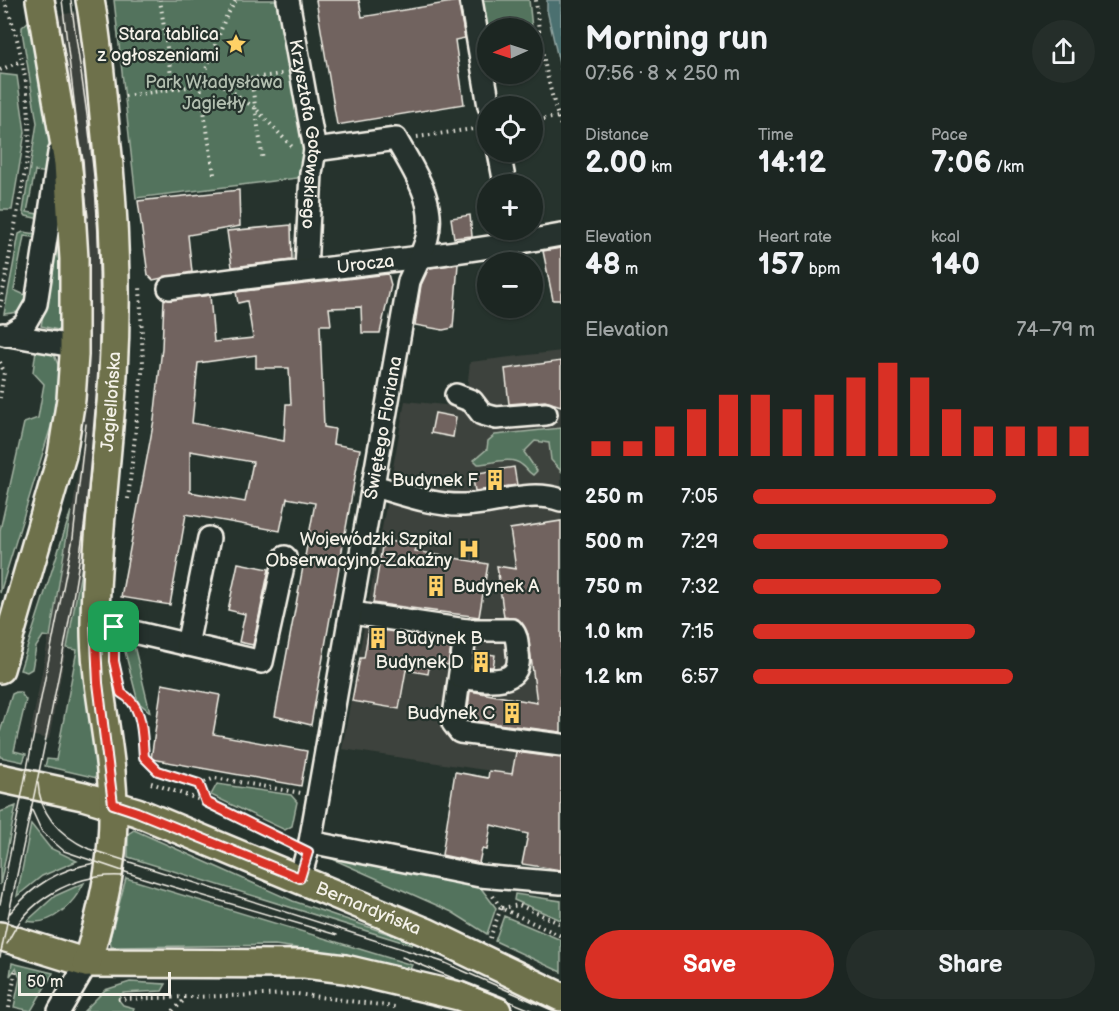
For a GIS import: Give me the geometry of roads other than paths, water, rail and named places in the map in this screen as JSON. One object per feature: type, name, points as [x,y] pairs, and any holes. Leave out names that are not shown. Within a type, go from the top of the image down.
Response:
[{"type":"main road","points":[[0,669],[62,455],[74,355],[74,249],[62,120],[40,0]]},
{"type":"main road","name":"Jagiellońska","points":[[87,963],[110,875],[113,804],[98,683],[95,623],[97,559],[113,373],[115,289],[109,162],[90,0]]},
{"type":"main road","name":"Bernardyńska","points":[[0,778],[113,804],[137,812],[300,878],[476,954],[557,996]]},
{"type":"main road","points":[[0,936],[87,963],[314,965],[345,969],[459,996],[493,1010]]},
{"type":"street","name":"Krzysztofa Gotowskiego","points":[[288,0],[315,150],[311,173],[306,269]]},
{"type":"street","points":[[471,0],[487,96]]},
{"type":"street","points":[[4,334],[24,325],[36,304],[55,189],[62,120]]},
{"type":"street","name":"Świętego Floriana","points":[[300,878],[309,847],[352,613],[409,281],[428,235],[426,195],[396,139],[315,150]]},
{"type":"street","name":"Urocza","points":[[543,236],[561,235]]},
{"type":"street","name":"Urocza","points":[[169,288],[306,269],[418,258],[499,240]]},
{"type":"street","points":[[4,334],[67,345],[74,355]]},
{"type":"street","points":[[456,395],[472,401],[482,414],[496,418],[546,414]]},
{"type":"street","points":[[374,486],[443,504],[465,505],[539,496],[561,500]]},
{"type":"street","points":[[187,645],[209,538]]},
{"type":"street","points":[[95,623],[262,662],[285,557]]},
{"type":"street","points":[[352,613],[466,630],[512,630],[516,635],[519,659],[515,670],[507,679],[496,681],[460,677]]},
{"type":"street","points":[[466,630],[453,723],[460,732],[561,745]]},
{"type":"street","points":[[309,847],[480,876],[561,883]]},
{"type":"street","points":[[59,1011],[87,963]]},
{"type":"water","points":[[547,0],[561,0],[561,72],[547,10]]},
{"type":"tram line","points":[[62,0],[88,217]]},
{"type":"tram line","points":[[0,957],[61,666],[85,519],[93,446],[99,345],[98,233],[89,130],[71,0]]},
{"type":"tram line","points":[[0,904],[73,538],[86,424]]},
{"type":"tram line","points":[[38,783],[43,805],[54,824],[70,838],[89,849],[443,962],[554,1011]]},
{"type":"tram line","points":[[31,808],[42,832],[64,851],[143,878],[337,935]]},
{"type":"tram line","points":[[10,913],[28,894],[58,874],[95,863]]},
{"type":"tram line","points":[[7,944],[15,928],[26,914],[54,892],[87,879],[123,876]]},
{"type":"tram line","points":[[402,957],[533,1011]]},
{"type":"place","name":"Stara tablica z ogłoszeniami","points":[[236,44]]},
{"type":"place","name":"Budynek F","points":[[495,480]]},
{"type":"place","name":"Wojewódzki Szpital Obserwacyjno-Zakaźny","points":[[469,549]]},
{"type":"place","name":"Budynek A","points":[[436,586]]},
{"type":"place","name":"Budynek B","points":[[378,638]]},
{"type":"place","name":"Budynek D","points":[[481,662]]},
{"type":"place","name":"Budynek C","points":[[512,713]]},
{"type":"park label","name":"Park Władysława Jagiełły","points":[[214,92]]}]
